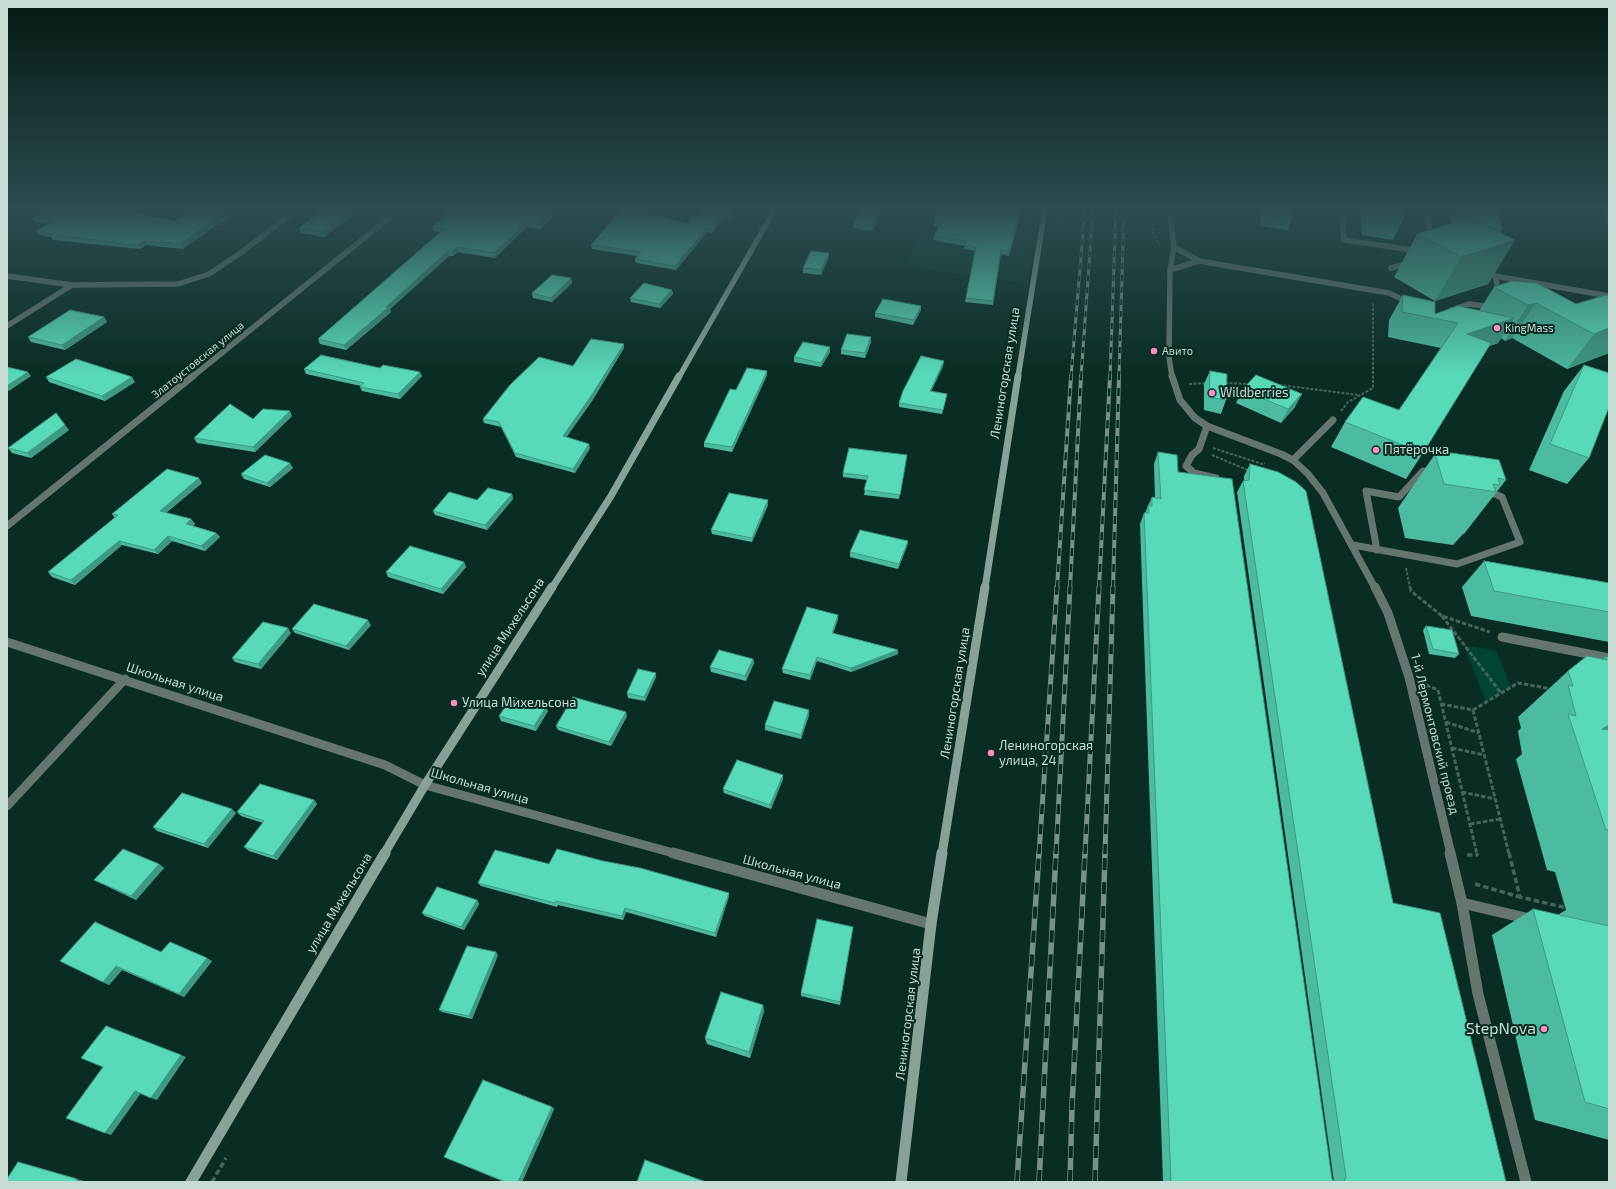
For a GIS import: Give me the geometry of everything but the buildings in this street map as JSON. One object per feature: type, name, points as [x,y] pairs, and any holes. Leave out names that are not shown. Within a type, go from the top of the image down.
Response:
[{"type":"street","points":[[7,276],[72,285],[178,284],[209,274],[223,264]]},
{"type":"street","name":"Златоустовская улица","points":[[7,526],[331,264]]},
{"type":"street","name":"улица Михельсона","points":[[191,1182],[425,785],[611,496],[743,264]]},
{"type":"street","name":"Лениногорская улица","points":[[900,1182],[932,924],[1036,264]]},
{"type":"street","name":"1-й Лермонтовский проезд","points":[[1171,264],[1169,357],[1173,383],[1180,400],[1186,409],[1207,426],[1281,454],[1293,460],[1308,474],[1323,493],[1353,545],[1388,613],[1409,677],[1462,903],[1478,994],[1526,1182]]},
{"type":"street","points":[[1170,270],[1188,264]]},
{"type":"street","points":[[1220,264],[1373,290],[1398,296],[1417,307]]},
{"type":"street","points":[[1391,268],[1403,264]]},
{"type":"street","points":[[1481,266],[1495,276],[1609,296]]},
{"type":"street","points":[[1495,276],[1502,302]]},
{"type":"street","points":[[7,326],[72,285]]},
{"type":"street","points":[[1446,312],[1469,304],[1496,307]]},
{"type":"street","points":[[1293,460],[1333,420]]},
{"type":"street","points":[[1207,426],[1199,449],[1186,463],[1187,468],[1194,473],[1224,479]]},
{"type":"street","points":[[1377,550],[1366,491],[1399,497],[1422,471],[1442,474]]},
{"type":"street","points":[[1353,545],[1458,564],[1520,542],[1502,497],[1475,486]]},
{"type":"street","points":[[1502,637],[1609,658]]},
{"type":"street","name":"Школьная улица","points":[[7,642],[125,679],[385,765],[425,785],[932,924]]},
{"type":"street","points":[[7,806],[125,679]]},
{"type":"street","points":[[1462,903],[1540,922]]},
{"type":"path","points":[[1333,420],[1348,402],[1373,388],[1373,290]]},
{"type":"path","points":[[1173,383],[1183,385],[1211,383]]},
{"type":"path","points":[[1219,383],[1256,384]]},
{"type":"path","points":[[1278,385],[1360,395]]},
{"type":"path","points":[[1199,449],[1257,474]]},
{"type":"path","points":[[1402,554],[1411,591],[1442,616],[1501,693]]},
{"type":"path","points":[[1442,616],[1502,637]]},
{"type":"path","points":[[1409,677],[1438,690],[1477,855],[1467,854],[1461,858]]},
{"type":"path","points":[[1441,704],[1473,710],[1518,683],[1556,690]]},
{"type":"path","points":[[1473,710],[1520,897]]},
{"type":"path","points":[[1445,721],[1479,733]]},
{"type":"path","points":[[1452,748],[1484,755]]},
{"type":"path","points":[[1462,791],[1495,799]]},
{"type":"path","points":[[1470,824],[1500,819]]},
{"type":"path","points":[[1469,880],[1485,889],[1572,910]]},
{"type":"shaded area","points":[[906,264],[1030,264],[1028,284],[905,266]]},
{"type":"shaded area","points":[[1464,646],[1496,650],[1511,687],[1486,702]]},
{"type":"railway","points":[[1071,377],[1080,264]]},
{"type":"railway","points":[[1081,377],[1089,264]]},
{"type":"railway","points":[[1110,377],[1114,264]]},
{"type":"railway","points":[[1119,377],[1122,264]]},
{"type":"railway","points":[[1057,588],[1071,376]]},
{"type":"railway","points":[[1070,588],[1081,376]]},
{"type":"railway","points":[[1099,588],[1110,376]]},
{"type":"railway","points":[[1113,588],[1119,376]]},
{"type":"railway","points":[[1039,854],[1057,587]]},
{"type":"railway","points":[[1056,854],[1070,587]]},
{"type":"railway","points":[[1085,854],[1099,587]]},
{"type":"railway","points":[[1105,854],[1113,587]]},
{"type":"railway","points":[[1017,1182],[1039,853]]},
{"type":"railway","points":[[1039,1182],[1056,853]]},
{"type":"railway","points":[[1070,1182],[1072,1106],[1085,853]]},
{"type":"railway","points":[[1095,1182],[1105,853]]},
{"type":"place","name":"KingMass","points":[[1497,328]]},
{"type":"place","name":"Авито","points":[[1154,351]]},
{"type":"place","name":"Wildberries","points":[[1212,393]]},
{"type":"place","name":"Пятёрочка","points":[[1376,450]]},
{"type":"place","name":"Улица Михельсона","points":[[454,703]]},
{"type":"place","name":"Лениногорская улица, 24","points":[[991,753]]},
{"type":"place","name":"StepNova","points":[[1544,1029]]}]
